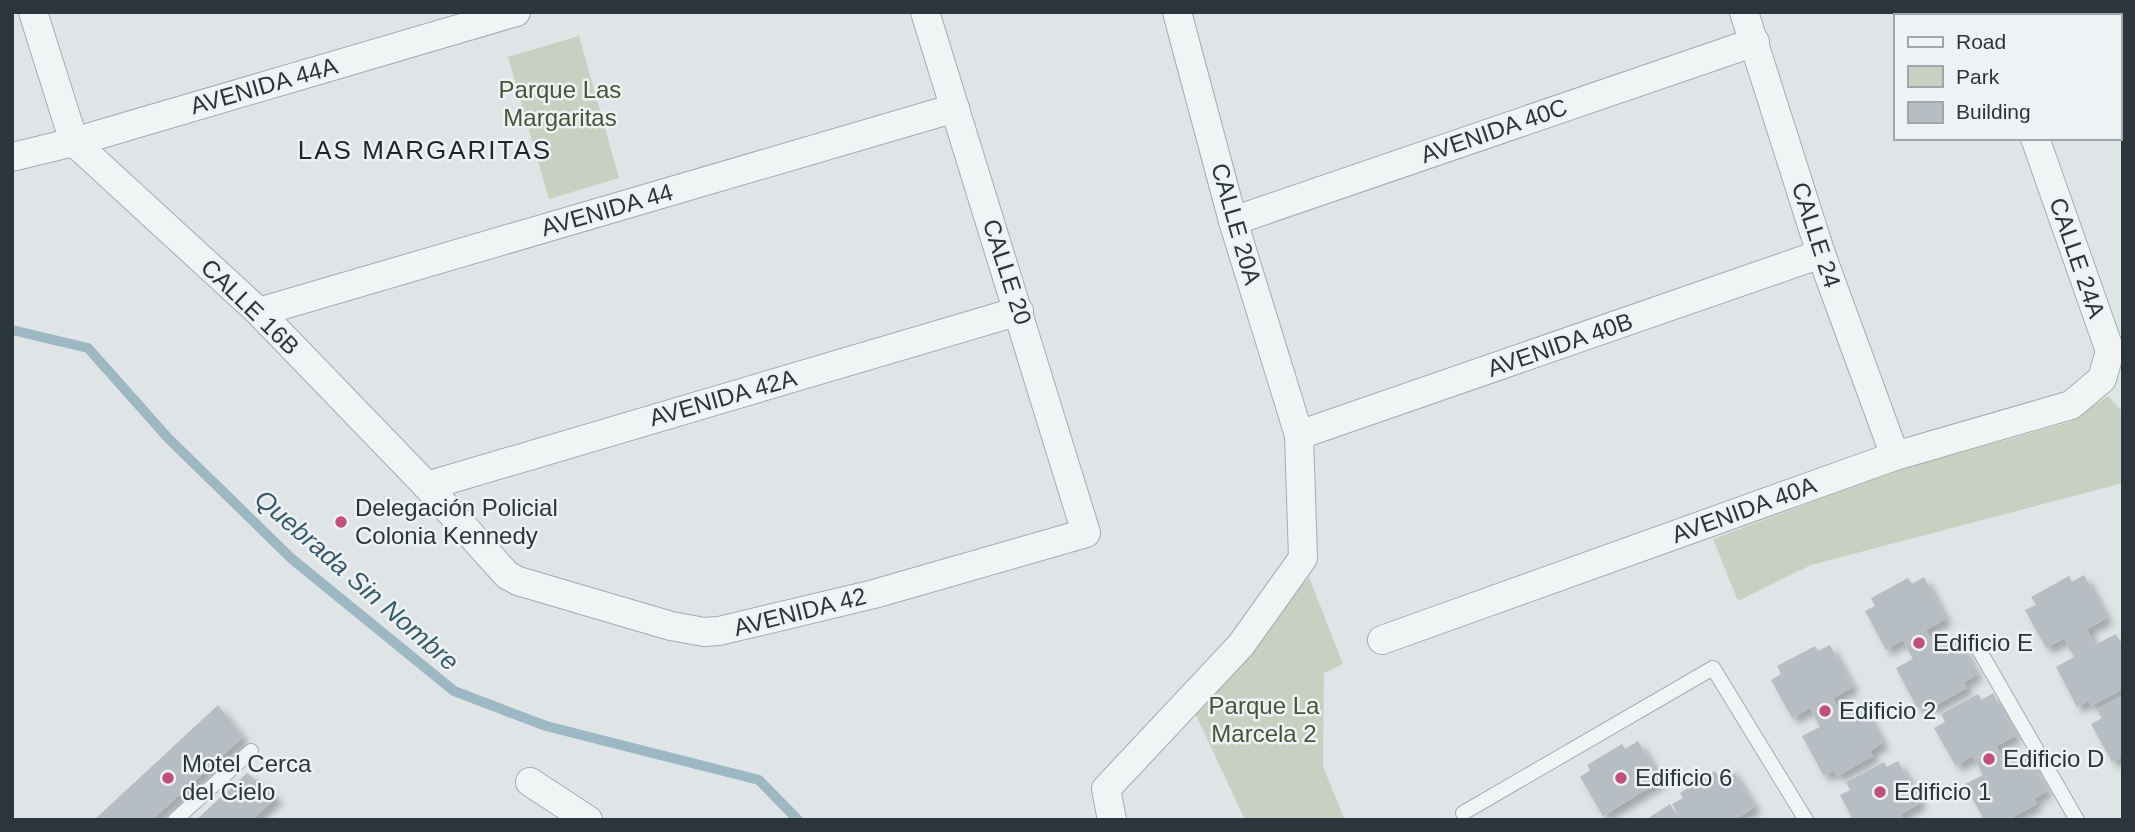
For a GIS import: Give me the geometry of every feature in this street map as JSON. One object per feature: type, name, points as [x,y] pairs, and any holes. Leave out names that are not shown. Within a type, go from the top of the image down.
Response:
[{"type":"street","name":"CALLE 16B","points":[[33,12],[74,142],[259,312],[427,486],[512,579]]},
{"type":"street","name":"AVENIDA 44A","points":[[12,157],[74,142],[516,12]]},
{"type":"street","name":"CALLE 20","points":[[925,12],[1086,533]]},
{"type":"street","name":"CALLE 20A","points":[[1177,12],[1233,221],[1299,435]]},
{"type":"street","name":"CALLE 24","points":[[1744,12],[1821,254],[1895,456]]},
{"type":"street","name":"AVENIDA 40C","points":[[1233,221],[1755,42]]},
{"type":"street","name":"AVENIDA 44","points":[[259,312],[955,108]]},
{"type":"street","name":"CALLE 24A","points":[[2036,140],[2109,351],[2102,379]]},
{"type":"street","name":"AVENIDA 40B","points":[[1299,435],[1821,254]]},
{"type":"street","name":"AVENIDA 42A","points":[[427,486],[1019,311]]},
{"type":"street","name":"AVENIDA 40A","points":[[1382,640],[1895,456],[2071,405],[2102,379]]},
{"type":"street","points":[[1112,820],[1106,789],[1241,645],[1303,558],[1299,435]]},
{"type":"street","name":"AVENIDA 42","points":[[512,579],[671,626],[719,632],[874,594],[1086,533]]},
{"type":"street","points":[[530,782],[588,820]]},
{"type":"lane","points":[[1974,641],[2077,820]]},
{"type":"lane","points":[[1463,813],[1713,668],[1806,820]]},
{"type":"lane","points":[[175,820],[251,751]]},
{"type":"green space","name":"Parque Las Margaritas","points":[[579,36],[619,178],[549,199],[508,57]]},
{"type":"green space","points":[[2108,396],[2123,412],[2123,483],[1811,565],[1738,601],[1713,539],[1898,470],[2070,422]]},
{"type":"green space","name":"Parque La Marcela 2","points":[[1309,577],[1343,664],[1324,673],[1323,767],[1345,820],[1245,820],[1194,711]]},
{"type":"building","points":[[2084,575],[2107,618],[2087,629],[2095,645],[2116,634],[2123,646],[2123,689],[2091,706],[2089,701],[2077,707],[2056,667],[2074,657],[2064,639],[2046,648],[2025,610],[2036,605],[2031,597],[2069,576],[2072,582]]},
{"type":"building","name":"Edificio E","points":[[1924,577],[1946,619],[1926,630],[1935,647],[1956,635],[1977,675],[1964,682],[1967,688],[1931,708],[1928,703],[1917,708],[1896,668],[1913,659],[1903,640],[1886,650],[1865,611],[1875,606],[1871,598],[1908,578],[1912,584]]},
{"type":"building","name":"Edificio 2","points":[[1830,645],[1853,687],[1833,698],[1841,714],[1862,703],[1883,743],[1870,751],[1873,756],[1837,776],[1834,770],[1824,776],[1802,736],[1820,727],[1810,708],[1792,718],[1771,680],[1781,674],[1777,666],[1815,646],[1818,651]]},
{"type":"building","name":"Edificio D","points":[[1993,693],[2016,736],[1996,746],[2005,763],[2025,751],[2047,791],[2034,799],[2037,804],[2008,820],[1984,820],[1965,784],[1983,775],[1973,756],[1956,766],[1934,728],[1945,722],[1941,714],[1978,694],[1982,700]]},
{"type":"building","points":[[2123,696],[2123,756],[2112,762],[2091,724],[2102,718],[2097,710]]},
{"type":"building","name":"Motel Cerca del Cielo","points":[[218,705],[243,737],[152,820],[94,820]]},
{"type":"building","name":"Edificio 6","points":[[1638,741],[1662,780],[1603,816],[1580,777],[1590,770],[1587,765],[1622,744],[1625,749]]},
{"type":"building","name":"Edificio 1","points":[[1898,761],[1921,803],[1901,814],[1904,820],[1853,820],[1840,795],[1850,790],[1846,782],[1884,762],[1887,767]]},
{"type":"building","points":[[1731,768],[1755,807],[1734,820],[1682,820],[1672,804],[1683,798],[1680,793],[1715,771],[1718,776]]},
{"type":"building","name":"Motel Cerca del Cielo","points":[[247,773],[277,797],[252,820],[196,820]]},
{"type":"building","points":[[1670,804],[1680,820],[1646,820],[1650,817]]},
{"type":"waterway","name":"Quebrada Sin Nombre","points":[[12,330],[88,348],[168,438],[292,559],[454,691],[546,726],[759,780],[798,820]]},
{"type":"place","name":"Delegación Policial Colonia Kennedy","points":[[341,522]]},
{"type":"place","name":"Edificio E","points":[[1919,643]]},
{"type":"place","name":"Edificio 2","points":[[1825,711]]},
{"type":"place","name":"Edificio D","points":[[1989,759]]},
{"type":"place","name":"Motel Cerca del Cielo","points":[[168,778]]},
{"type":"place","name":"Edificio 6","points":[[1621,778]]},
{"type":"place","name":"Edificio 1","points":[[1880,792]]},
{"type":"district","name":"LAS MARGARITAS","points":[[425,150]]}]
